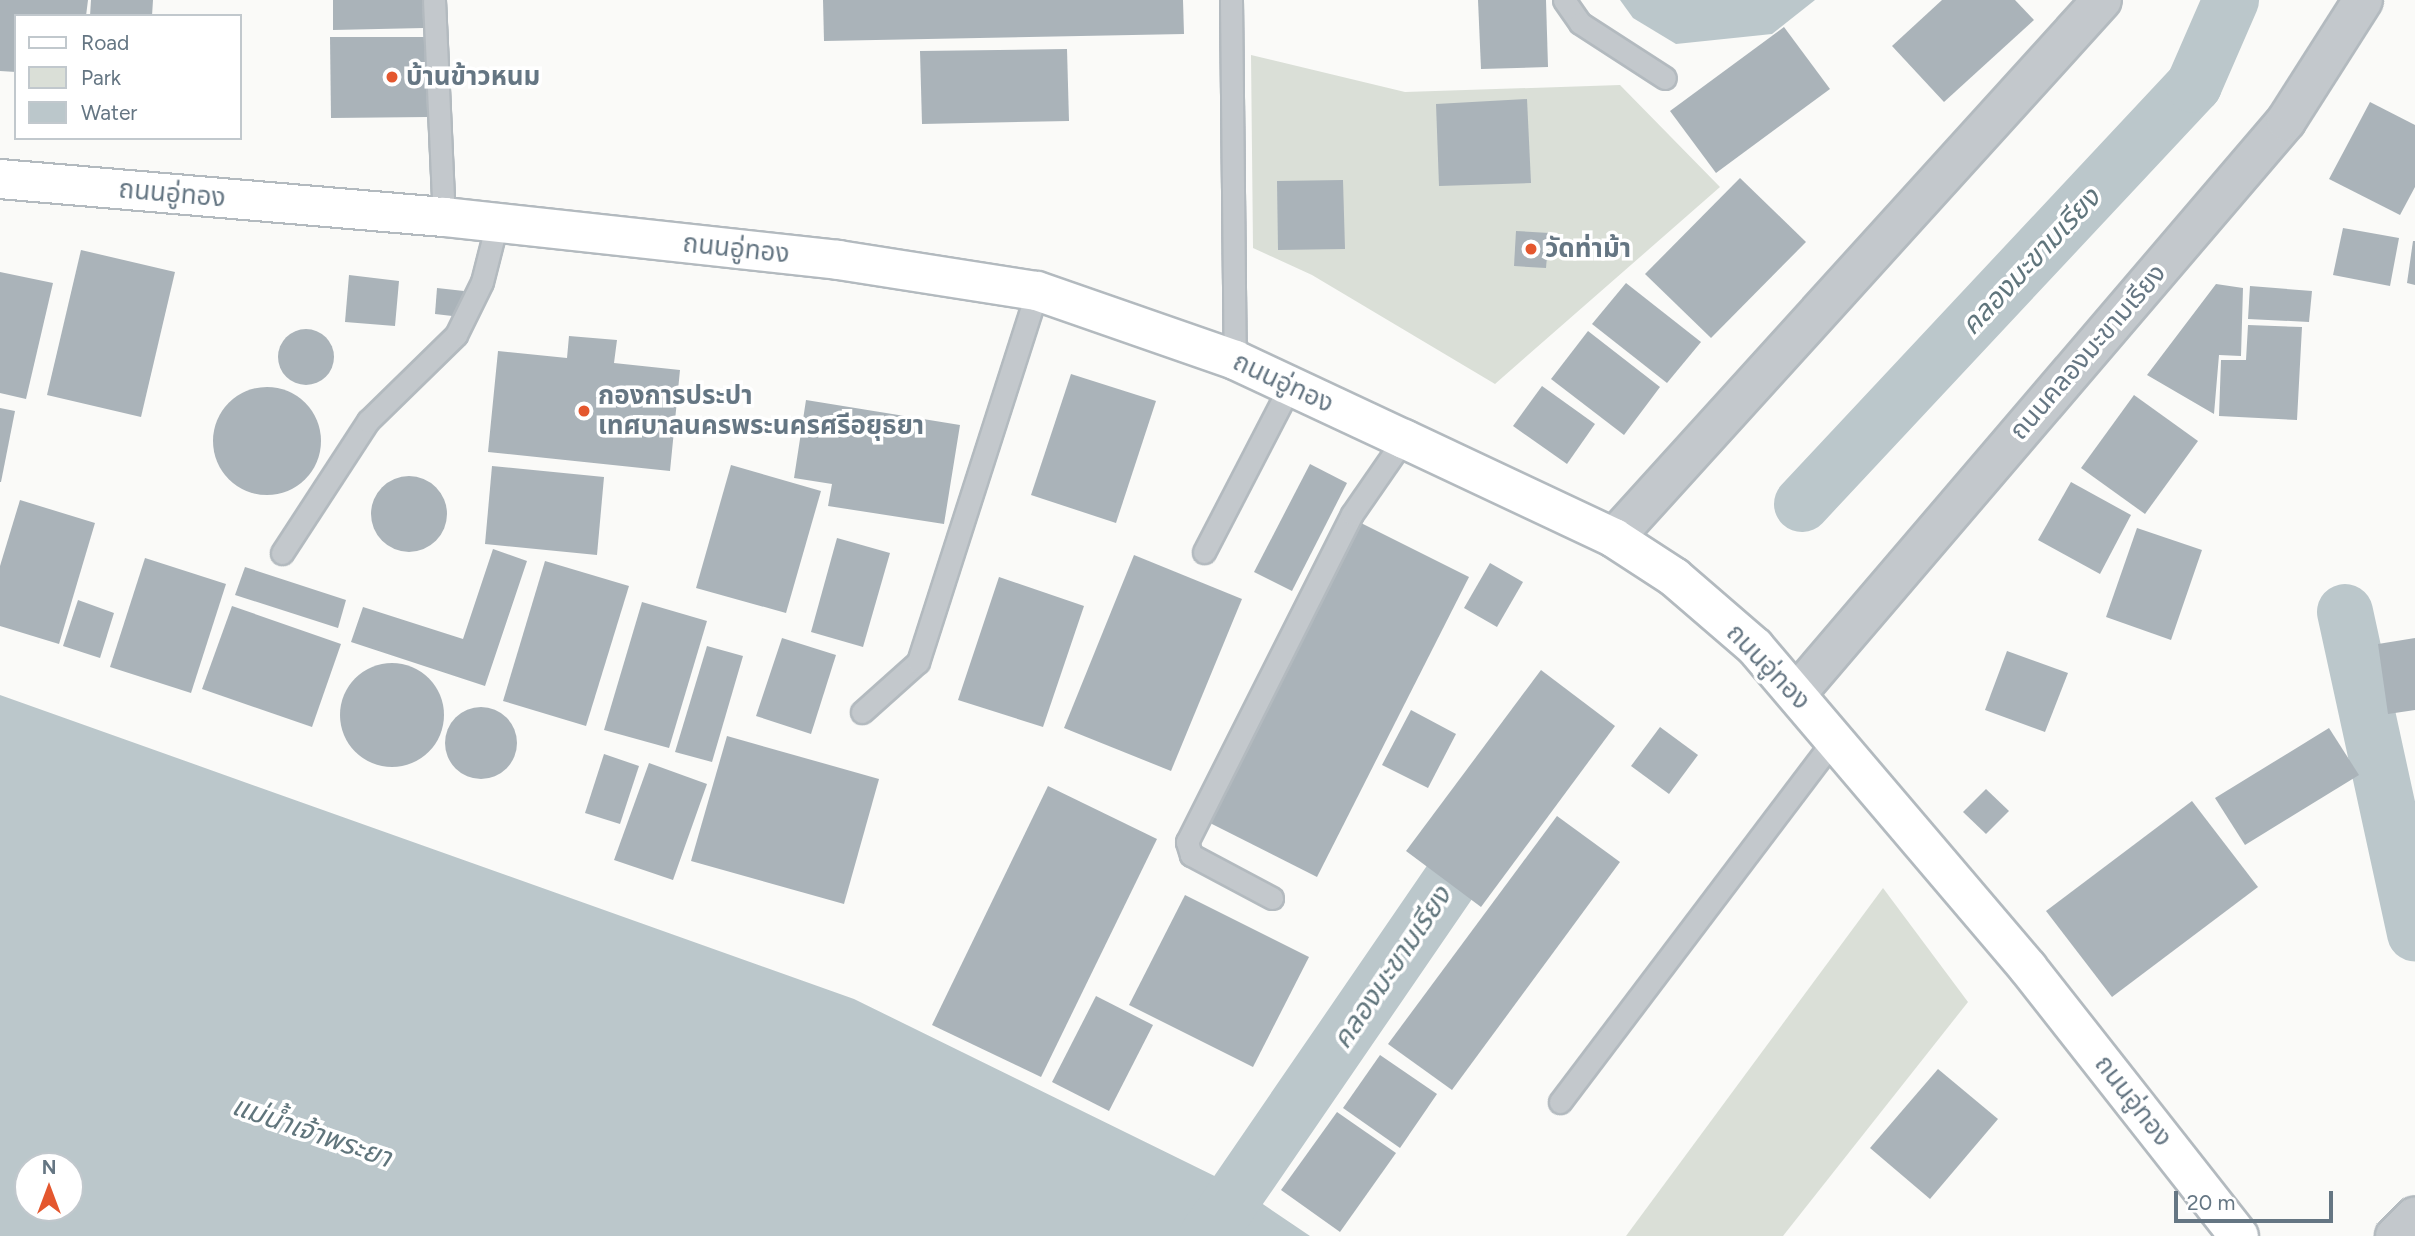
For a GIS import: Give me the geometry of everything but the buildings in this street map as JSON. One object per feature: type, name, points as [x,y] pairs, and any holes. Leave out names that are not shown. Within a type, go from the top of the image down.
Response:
[{"type":"main road","name":"ถนนอู่ทอง","points":[[0,179],[444,217],[838,260],[1037,291],[1235,360],[1614,538],[1674,577],[1797,692],[2028,968],[2239,1236]]},
{"type":"street","points":[[1614,538],[2082,29],[2102,0]]},
{"type":"street","name":"ถนนคลองมะขามเรียง","points":[[1797,692],[2286,121],[2363,0]]},
{"type":"street","points":[[2395,1236],[2415,1217]]},
{"type":"lane","points":[[434,0],[444,217]]},
{"type":"lane","points":[[1231,0],[1235,360]]},
{"type":"lane","points":[[1564,0],[1580,23],[1665,78]]},
{"type":"lane","points":[[282,553],[368,421],[456,335],[482,282],[497,223]]},
{"type":"lane","points":[[862,712],[918,662],[1037,291]]},
{"type":"lane","points":[[1204,552],[1290,386]]},
{"type":"lane","points":[[1272,898],[1191,855],[1187,842],[1352,514],[1404,439]]},
{"type":"lane","points":[[1560,1102],[1835,739]]},
{"type":"green space","points":[[1251,55],[1405,92],[1620,85],[1720,187],[1495,384],[1312,275],[1253,248]]},
{"type":"green space","points":[[1883,888],[1968,1002],[1783,1236],[1626,1236]]},
{"type":"water","points":[[1620,0],[1815,0],[1772,34],[1676,44],[1633,18]]},
{"type":"water","name":"แม่น้ำเจ้าพระยา","points":[[0,695],[854,999],[1239,1188],[1310,1236],[0,1236]]},
{"type":"waterway","name":"คลองมะขามเรียง","points":[[1802,504],[2194,85],[2231,0]]},
{"type":"waterway","points":[[2345,612],[2415,933]]},
{"type":"waterway","name":"คลองมะขามเรียง","points":[[1207,1236],[1493,819]]},
{"type":"place","name":"บ้านข้าวหนม","points":[[392,77]]},
{"type":"place","name":"วัดท่าม้า","points":[[1531,249]]},
{"type":"place","name":"กองการประปา เทศบาลนครพระนครศรีอยุธยา","points":[[584,411]]}]
